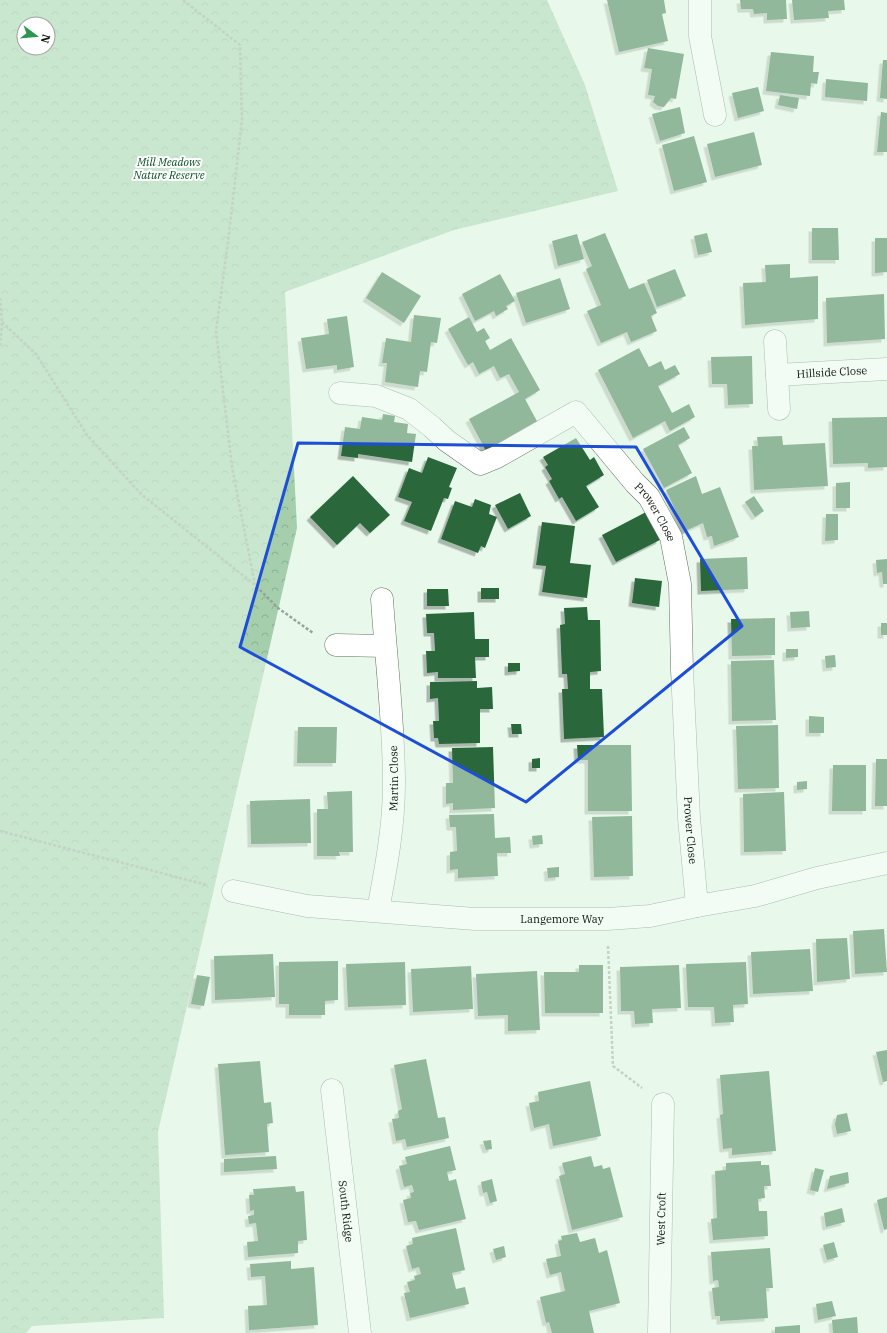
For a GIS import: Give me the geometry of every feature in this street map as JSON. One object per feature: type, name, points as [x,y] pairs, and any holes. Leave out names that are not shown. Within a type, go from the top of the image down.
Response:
[{"type":"street","points":[[700,0],[700,36],[715,114]]},
{"type":"street","points":[[775,341],[778,409]]},
{"type":"street","name":"Hillside Close","points":[[776,375],[887,369]]},
{"type":"street","name":"Prower Close","points":[[340,393],[376,396],[409,408],[447,442],[480,464],[497,457],[576,412],[635,483],[649,497],[672,536],[680,584],[682,670],[689,818],[698,906]]},
{"type":"street","name":"Martin Close","points":[[378,910],[389,848],[394,784],[391,711],[382,599]]},
{"type":"street","points":[[336,645],[385,646]]},
{"type":"street","name":"Langemore Way","points":[[233,891],[307,906],[475,918],[607,919],[650,916],[755,896],[817,878],[887,863]]},
{"type":"street","name":"South Ridge","points":[[332,1090],[360,1333]]},
{"type":"street","name":"West Croft","points":[[660,1333],[663,1104]]},
{"type":"path","points":[[183,0],[240,45],[242,120],[216,331],[232,467],[255,585]]},
{"type":"path","points":[[0,298],[2,322],[0,347]]},
{"type":"path","points":[[2,322],[36,354],[88,435],[142,495],[255,585],[278,608],[326,642],[336,645]]},
{"type":"path","points":[[0,831],[233,891]]},
{"type":"path","points":[[607,919],[613,1066],[663,1104]]},
{"type":"highlighted area","points":[[298,443],[636,447],[742,626],[526,802],[240,647]]},
{"type":"green space","name":"Mill Meadows Nature Reserve","points":[[0,0],[547,0],[585,85],[618,191],[454,230],[285,292],[297,528],[158,1132],[164,1318],[32,1326],[26,1333],[0,1333]]},
{"type":"building","points":[[607,0],[664,0],[666,13],[662,14],[668,41],[619,52]]},
{"type":"building","points":[[740,0],[786,0],[787,19],[767,20],[767,13],[754,14],[753,9],[741,9]]},
{"type":"building","points":[[792,0],[844,0],[845,10],[828,11],[829,18],[794,20]]},
{"type":"building","points":[[648,48],[684,54],[676,99],[671,98],[664,107],[658,106],[653,102],[655,96],[648,95],[652,69],[644,68]]},
{"type":"building","points":[[771,52],[814,56],[813,72],[819,72],[817,84],[811,83],[810,96],[766,91]]},
{"type":"building","points":[[883,60],[887,60],[887,99],[880,98]]},
{"type":"building","points":[[826,79],[868,83],[867,101],[825,97]]},
{"type":"building","points":[[758,87],[764,111],[738,118],[732,93]]},
{"type":"building","points":[[780,95],[799,98],[797,109],[778,105]]},
{"type":"building","points":[[680,107],[685,133],[660,141],[652,114]]},
{"type":"building","points":[[881,112],[887,113],[887,152],[877,152]]},
{"type":"building","points":[[754,132],[762,165],[715,177],[707,144]]},
{"type":"building","points":[[694,136],[707,182],[674,191],[662,145]]},
{"type":"building","points":[[812,228],[838,228],[839,260],[812,260]]},
{"type":"building","points":[[605,233],[629,289],[644,283],[657,313],[651,316],[657,331],[631,342],[627,332],[601,343],[587,311],[601,305],[586,269],[592,266],[582,242]]},
{"type":"building","points":[[707,233],[712,252],[698,255],[694,236]]},
{"type":"building","points":[[577,234],[584,259],[558,266],[552,241]]},
{"type":"building","points":[[875,238],[887,238],[887,272],[875,273]]},
{"type":"building","points":[[790,264],[790,278],[818,276],[818,319],[745,325],[743,283],[766,282],[765,265]]},
{"type":"building","points":[[675,269],[686,296],[657,307],[647,280]]},
{"type":"building","points":[[382,272],[421,296],[404,323],[366,298]]},
{"type":"building","points":[[500,274],[515,301],[506,306],[508,309],[496,316],[494,311],[475,321],[462,294]]},
{"type":"building","points":[[560,278],[570,309],[526,323],[516,293]]},
{"type":"building","points":[[884,294],[885,339],[827,343],[826,298]]},
{"type":"building","points":[[414,315],[441,318],[437,343],[431,342],[427,372],[420,371],[418,387],[385,382],[387,363],[382,363],[386,338],[411,342]]},
{"type":"building","points":[[347,316],[354,367],[337,370],[337,365],[306,369],[301,338],[329,334],[327,319]]},
{"type":"building","points":[[469,317],[477,332],[484,328],[490,338],[485,341],[490,350],[511,338],[540,390],[525,399],[538,423],[486,451],[469,419],[519,392],[509,374],[500,378],[494,366],[479,374],[473,362],[468,365],[448,329]]},
{"type":"building","points":[[639,348],[649,367],[661,361],[665,370],[675,365],[680,374],[658,386],[672,413],[689,404],[695,417],[670,431],[665,421],[633,438],[598,370]]},
{"type":"building","points":[[752,356],[753,404],[728,405],[727,384],[712,384],[711,357]]},
{"type":"building","points":[[383,414],[395,416],[394,422],[408,424],[407,433],[416,434],[412,462],[358,454],[358,458],[341,456],[345,427],[360,429],[362,417],[382,420]]},
{"type":"building","points":[[887,417],[887,467],[868,468],[868,463],[833,464],[832,418]]},
{"type":"building","points":[[684,427],[690,438],[678,445],[692,473],[664,488],[643,449]]},
{"type":"building","points":[[782,436],[783,445],[825,443],[828,486],[754,490],[752,446],[758,446],[757,437]]},
{"type":"building","points":[[576,438],[590,460],[594,457],[604,475],[586,486],[599,507],[576,521],[562,497],[559,499],[549,481],[552,479],[545,467],[548,465],[543,457]]},
{"type":"building","points":[[428,457],[457,468],[449,487],[452,488],[448,499],[444,498],[431,531],[404,521],[412,502],[398,497],[409,468],[422,473]]},
{"type":"building","points":[[353,476],[390,515],[370,533],[360,523],[337,545],[310,517]]},
{"type":"building","points":[[696,476],[702,494],[720,487],[739,537],[714,546],[712,536],[707,537],[703,523],[685,531],[666,490]]},
{"type":"building","points":[[850,482],[850,508],[836,508],[836,483]]},
{"type":"building","points":[[520,493],[531,516],[508,529],[495,505]]},
{"type":"building","points":[[754,496],[764,511],[755,517],[745,502]]},
{"type":"building","points":[[475,499],[491,505],[489,514],[497,517],[485,548],[481,546],[478,553],[441,539],[455,501],[472,507]]},
{"type":"building","points":[[646,512],[660,540],[616,562],[602,535]]},
{"type":"building","points":[[826,514],[838,514],[838,540],[825,541]]},
{"type":"building","points":[[542,522],[575,526],[570,563],[591,565],[587,598],[542,592],[546,566],[536,565]]},
{"type":"building","points":[[747,557],[748,589],[701,591],[700,559]]},
{"type":"building","points":[[887,559],[887,584],[883,584],[882,572],[877,573],[876,560]]},
{"type":"building","points":[[635,578],[662,581],[659,607],[632,603]]},
{"type":"building","points":[[481,588],[499,588],[499,599],[481,599]]},
{"type":"building","points":[[427,589],[448,589],[449,606],[427,606]]},
{"type":"building","points":[[587,607],[588,620],[600,620],[601,671],[590,672],[590,689],[602,689],[604,737],[564,739],[562,689],[568,689],[567,674],[562,674],[560,625],[565,624],[564,608]]},
{"type":"building","points":[[809,611],[810,627],[791,628],[790,612]]},
{"type":"building","points":[[474,612],[475,639],[489,639],[489,657],[475,657],[476,678],[438,678],[438,672],[427,673],[426,651],[435,651],[434,633],[427,633],[426,614]]},
{"type":"building","points":[[775,618],[775,655],[732,656],[731,619]]},
{"type":"building","points":[[881,623],[887,623],[887,635],[881,635]]},
{"type":"building","points":[[786,649],[798,649],[798,657],[786,658]]},
{"type":"building","points":[[835,655],[836,667],[826,668],[825,656]]},
{"type":"building","points":[[774,660],[776,720],[732,721],[731,661]]},
{"type":"building","points":[[508,663],[520,663],[520,671],[508,672]]},
{"type":"building","points":[[477,681],[477,688],[492,687],[493,709],[480,709],[480,743],[439,744],[438,738],[434,738],[433,721],[439,721],[438,698],[430,699],[430,682]]},
{"type":"building","points":[[809,716],[824,717],[824,733],[809,733]]},
{"type":"building","points":[[511,724],[521,724],[522,734],[512,734]]},
{"type":"building","points":[[778,725],[779,788],[738,789],[736,726]]},
{"type":"building","points":[[298,727],[337,727],[336,763],[297,763]]},
{"type":"building","points":[[577,745],[631,745],[632,811],[588,811],[588,760],[578,760]]},
{"type":"building","points":[[493,747],[495,808],[453,810],[453,803],[446,804],[446,783],[453,783],[452,748]]},
{"type":"building","points":[[540,758],[540,768],[532,768],[532,759]]},
{"type":"building","points":[[876,759],[887,759],[887,806],[875,806]]},
{"type":"building","points":[[833,765],[866,765],[866,811],[832,811]]},
{"type":"building","points":[[807,781],[807,789],[797,790],[797,782]]},
{"type":"building","points":[[352,791],[353,852],[339,852],[340,856],[317,856],[317,809],[328,809],[327,792]]},
{"type":"building","points":[[784,792],[786,851],[744,852],[743,794]]},
{"type":"building","points":[[310,799],[311,843],[251,844],[250,801]]},
{"type":"building","points":[[494,814],[495,838],[510,837],[511,853],[497,853],[498,876],[458,878],[458,869],[450,870],[450,852],[457,851],[456,827],[450,827],[449,815]]},
{"type":"building","points":[[632,816],[633,876],[594,877],[592,817]]},
{"type":"building","points":[[542,835],[543,844],[533,845],[532,836]]},
{"type":"building","points":[[559,867],[559,877],[548,878],[547,868]]},
{"type":"building","points":[[884,929],[887,972],[855,974],[853,931]]},
{"type":"building","points":[[847,938],[850,979],[817,982],[816,939]]},
{"type":"building","points":[[810,949],[813,991],[753,994],[751,952]]},
{"type":"building","points":[[273,954],[275,997],[215,1000],[214,956]]},
{"type":"building","points":[[338,961],[338,1000],[325,1001],[325,1015],[289,1015],[289,1004],[279,1004],[279,962]]},
{"type":"building","points":[[405,962],[406,1005],[348,1007],[346,964]]},
{"type":"building","points":[[746,962],[748,1004],[733,1005],[734,1022],[715,1023],[714,1007],[688,1007],[686,964]]},
{"type":"building","points":[[579,965],[603,965],[603,1013],[545,1013],[544,972],[579,972]]},
{"type":"building","points":[[679,965],[681,1008],[652,1009],[653,1023],[635,1024],[634,1011],[621,1011],[620,967]]},
{"type":"building","points":[[471,966],[473,1009],[413,1012],[411,969]]},
{"type":"building","points":[[537,971],[540,1030],[508,1031],[508,1015],[478,1016],[476,974]]},
{"type":"building","points":[[197,975],[210,977],[204,1006],[191,1004]]},
{"type":"building","points":[[887,1050],[887,1081],[883,1082],[876,1052]]},
{"type":"building","points":[[426,1059],[438,1118],[445,1117],[449,1138],[407,1147],[405,1139],[396,1141],[392,1119],[399,1118],[398,1111],[402,1109],[394,1065]]},
{"type":"building","points":[[260,1061],[264,1103],[271,1102],[273,1123],[267,1124],[269,1152],[225,1155],[218,1064]]},
{"type":"building","points":[[769,1071],[776,1151],[732,1155],[732,1148],[723,1149],[720,1115],[723,1114],[720,1075]]},
{"type":"building","points":[[590,1081],[601,1136],[553,1146],[549,1124],[534,1128],[529,1103],[539,1101],[538,1092]]},
{"type":"building","points":[[847,1113],[851,1131],[837,1134],[835,1124],[837,1115]]},
{"type":"building","points":[[491,1140],[492,1149],[486,1150],[483,1141]]},
{"type":"building","points":[[450,1146],[456,1170],[447,1172],[449,1181],[456,1179],[466,1219],[419,1230],[416,1221],[408,1222],[403,1200],[411,1198],[410,1193],[414,1192],[412,1185],[404,1187],[399,1166],[407,1164],[405,1157]]},
{"type":"building","points":[[276,1156],[277,1169],[224,1172],[224,1159]]},
{"type":"building","points":[[591,1156],[594,1167],[602,1165],[603,1169],[610,1167],[623,1217],[572,1230],[559,1176],[565,1174],[562,1163]]},
{"type":"building","points":[[761,1161],[761,1165],[769,1165],[771,1186],[764,1186],[765,1198],[758,1199],[759,1211],[767,1211],[768,1236],[713,1240],[711,1219],[717,1218],[715,1171],[726,1170],[726,1163]]},
{"type":"building","points":[[815,1168],[824,1170],[818,1192],[810,1190]]},
{"type":"building","points":[[848,1172],[849,1183],[827,1189],[830,1176]]},
{"type":"building","points":[[492,1179],[497,1201],[490,1203],[487,1192],[483,1193],[481,1182]]},
{"type":"building","points":[[295,1186],[296,1192],[304,1191],[307,1240],[298,1241],[298,1253],[248,1257],[247,1242],[258,1241],[256,1223],[249,1224],[248,1216],[254,1215],[254,1210],[250,1211],[249,1195],[254,1195],[253,1189]]},
{"type":"building","points":[[887,1197],[887,1229],[884,1230],[877,1200]]},
{"type":"building","points":[[842,1208],[845,1222],[826,1227],[824,1213]]},
{"type":"building","points":[[456,1228],[465,1270],[452,1273],[456,1289],[465,1287],[469,1304],[410,1318],[404,1293],[410,1292],[407,1282],[415,1280],[414,1276],[421,1274],[419,1267],[412,1269],[406,1246],[413,1244],[412,1238]]},
{"type":"building","points":[[577,1233],[580,1242],[595,1238],[599,1253],[607,1250],[620,1303],[589,1311],[594,1333],[552,1333],[549,1322],[546,1323],[540,1297],[565,1291],[561,1272],[550,1275],[546,1259],[561,1256],[558,1241],[562,1240],[561,1236]]},
{"type":"building","points":[[834,1242],[838,1257],[827,1260],[823,1245]]},
{"type":"building","points":[[504,1246],[506,1257],[496,1260],[493,1249]]},
{"type":"building","points":[[770,1248],[773,1288],[766,1288],[768,1318],[720,1321],[720,1316],[715,1316],[712,1288],[719,1287],[718,1280],[713,1281],[711,1252]]},
{"type":"building","points":[[291,1261],[291,1269],[314,1267],[318,1325],[249,1330],[248,1306],[267,1305],[265,1276],[251,1277],[250,1264]]},
{"type":"building","points":[[832,1301],[836,1316],[818,1320],[816,1304]]},
{"type":"building","points":[[857,1317],[858,1333],[833,1333],[832,1320]]},
{"type":"building","points":[[800,1325],[800,1333],[775,1333],[775,1327]]}]
